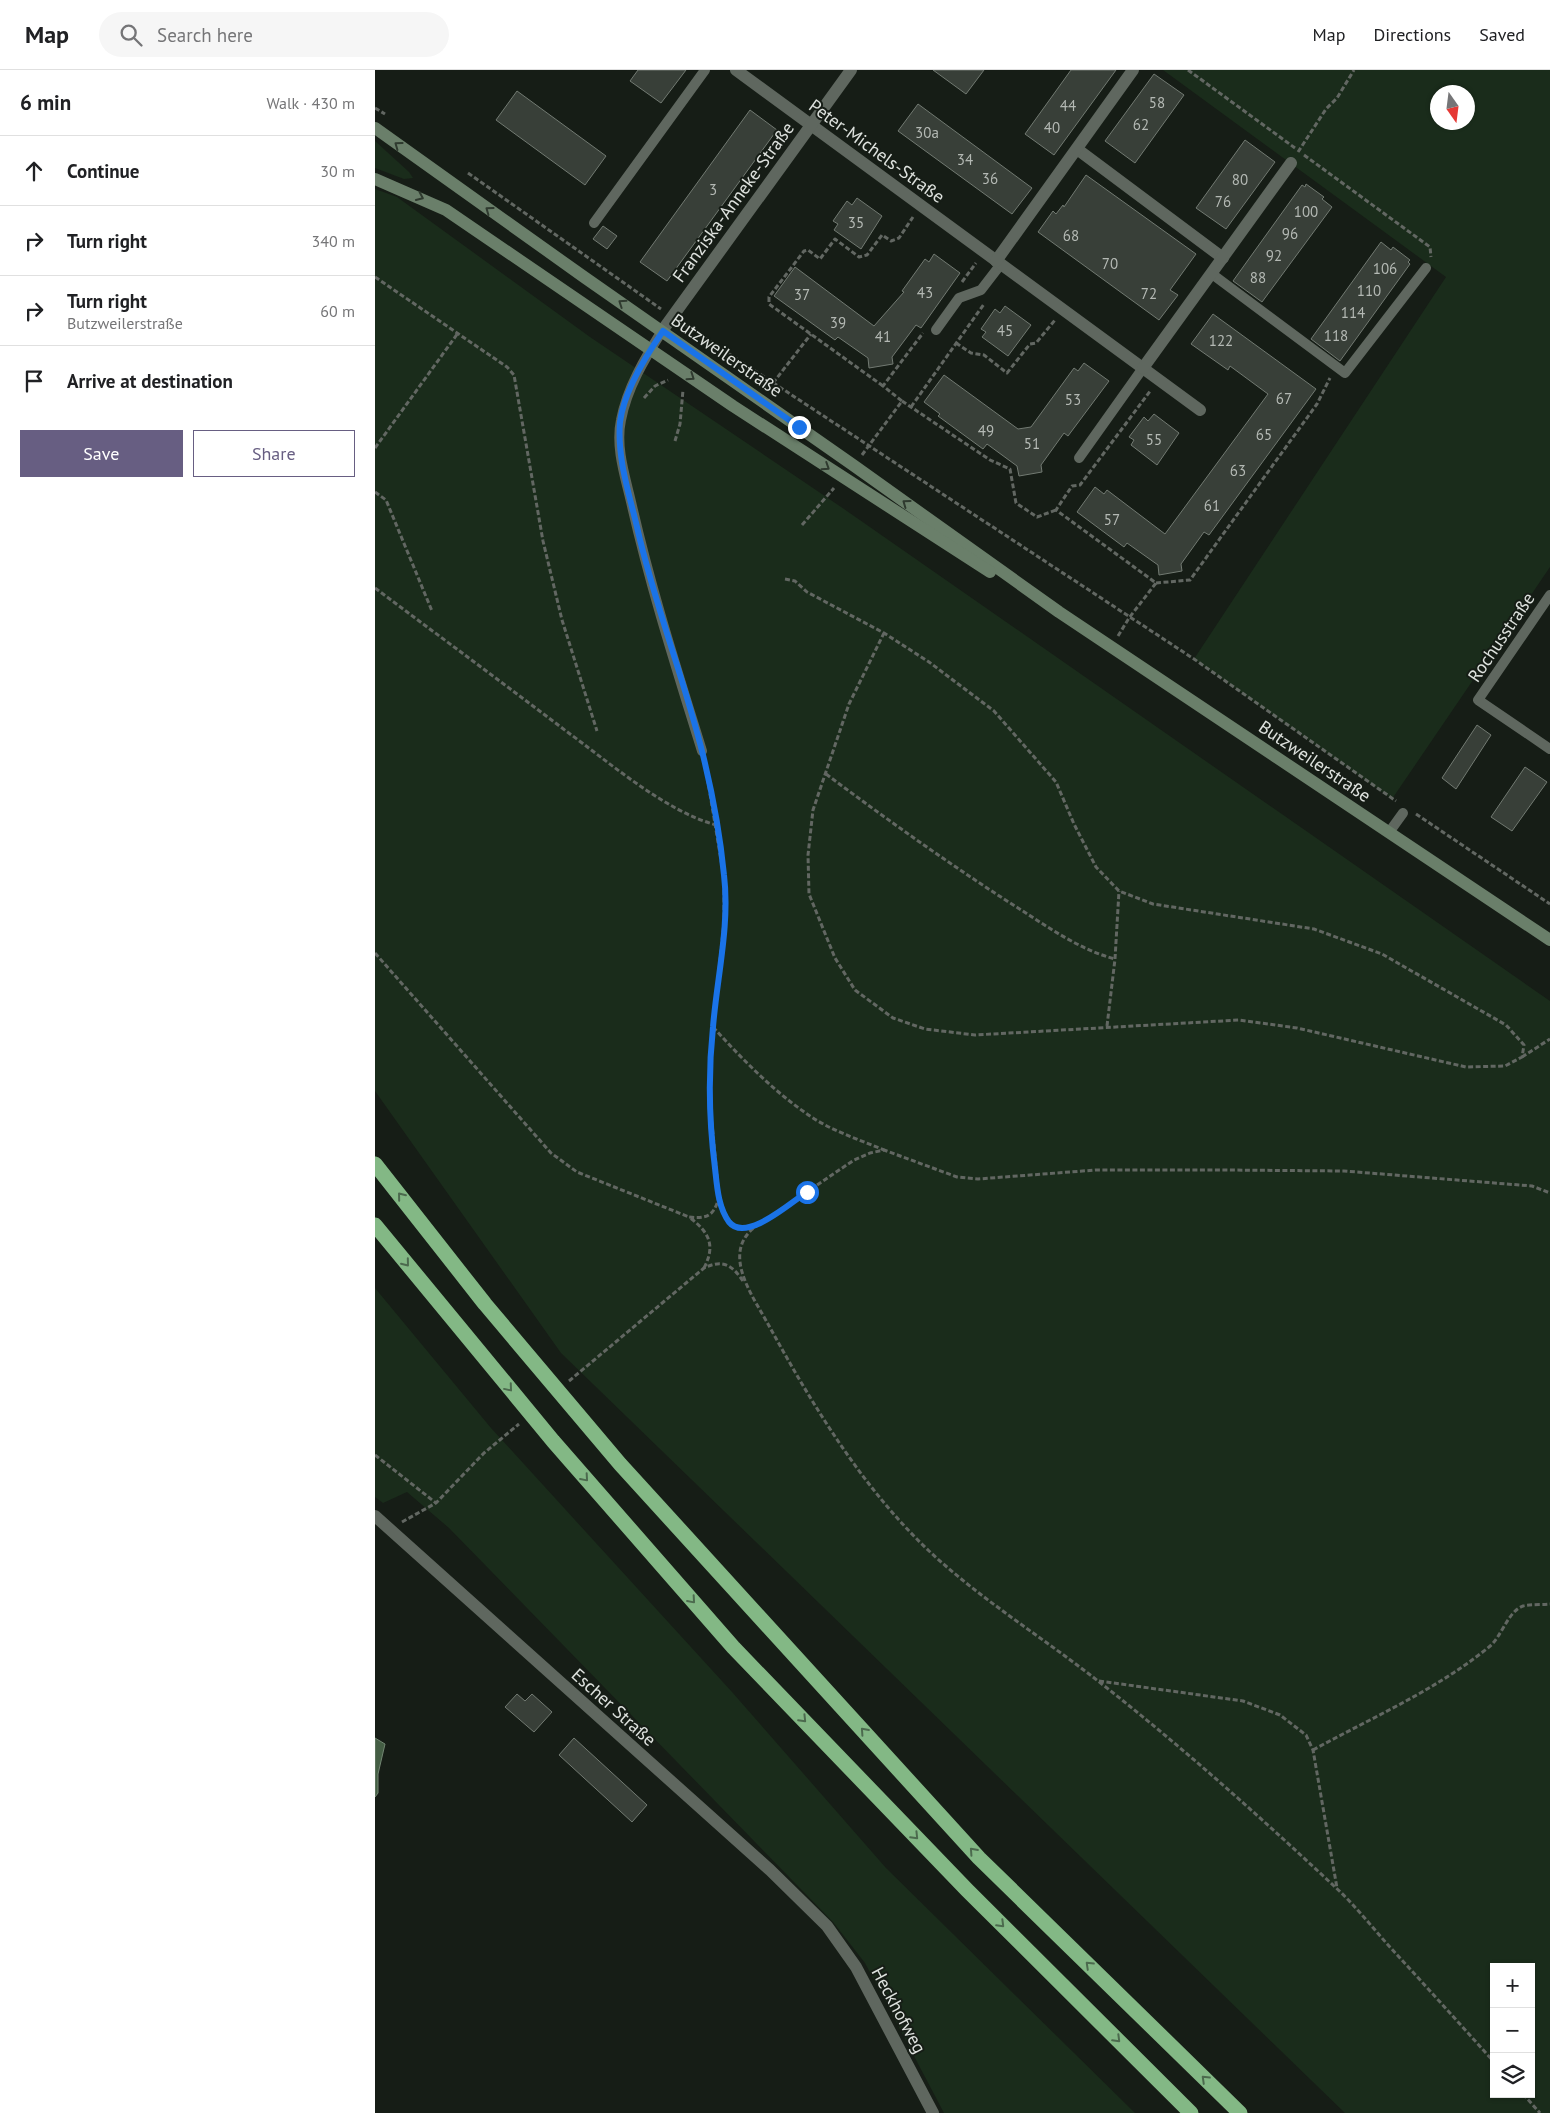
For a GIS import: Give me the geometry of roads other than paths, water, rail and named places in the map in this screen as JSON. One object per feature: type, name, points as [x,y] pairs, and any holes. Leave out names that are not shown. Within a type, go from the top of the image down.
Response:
[{"type":"highway","points":[[375,1164],[485,1304],[620,1464],[965,1843],[1240,2113]]},
{"type":"highway","points":[[375,1225],[553,1441],[733,1647],[967,1890],[1191,2113]]},
{"type":"main road","name":"Butzweilerstraße","points":[[375,128],[853,464],[1059,612],[1550,940]]},
{"type":"main road","name":"Butzweilerstraße","points":[[375,179],[446,210],[842,478],[958,553],[1059,612]]},
{"type":"street","name":"Peter-Michels-Straße","points":[[736,70],[1200,410]]},
{"type":"street","name":"Franziska-Anneke-Straße","points":[[663,331],[851,70]]},
{"type":"street","points":[[999,263],[1133,70]]},
{"type":"street","points":[[1077,149],[1223,258]]},
{"type":"street","points":[[1143,368],[1291,163]]},
{"type":"street","name":"Escher Straße","points":[[375,1516],[763,1864],[827,1926]]},
{"type":"street","name":"Heckhofweg","points":[[827,1926],[857,1967],[933,2113]]},
{"type":"lane","points":[[594,223],[705,70]]},
{"type":"lane","points":[[932,328],[959,298],[981,290],[999,263]]},
{"type":"lane","points":[[1212,274],[1345,373],[1426,268]]},
{"type":"lane","points":[[663,331],[651,349],[628,395],[620,421],[620,456],[644,561],[702,751]]},
{"type":"lane","points":[[1079,458],[1143,368]]},
{"type":"lane","name":"Rochusstraße","points":[[1550,595],[1478,700],[1550,749]]},
{"type":"lane","points":[[1389,831],[1401,808]]}]
